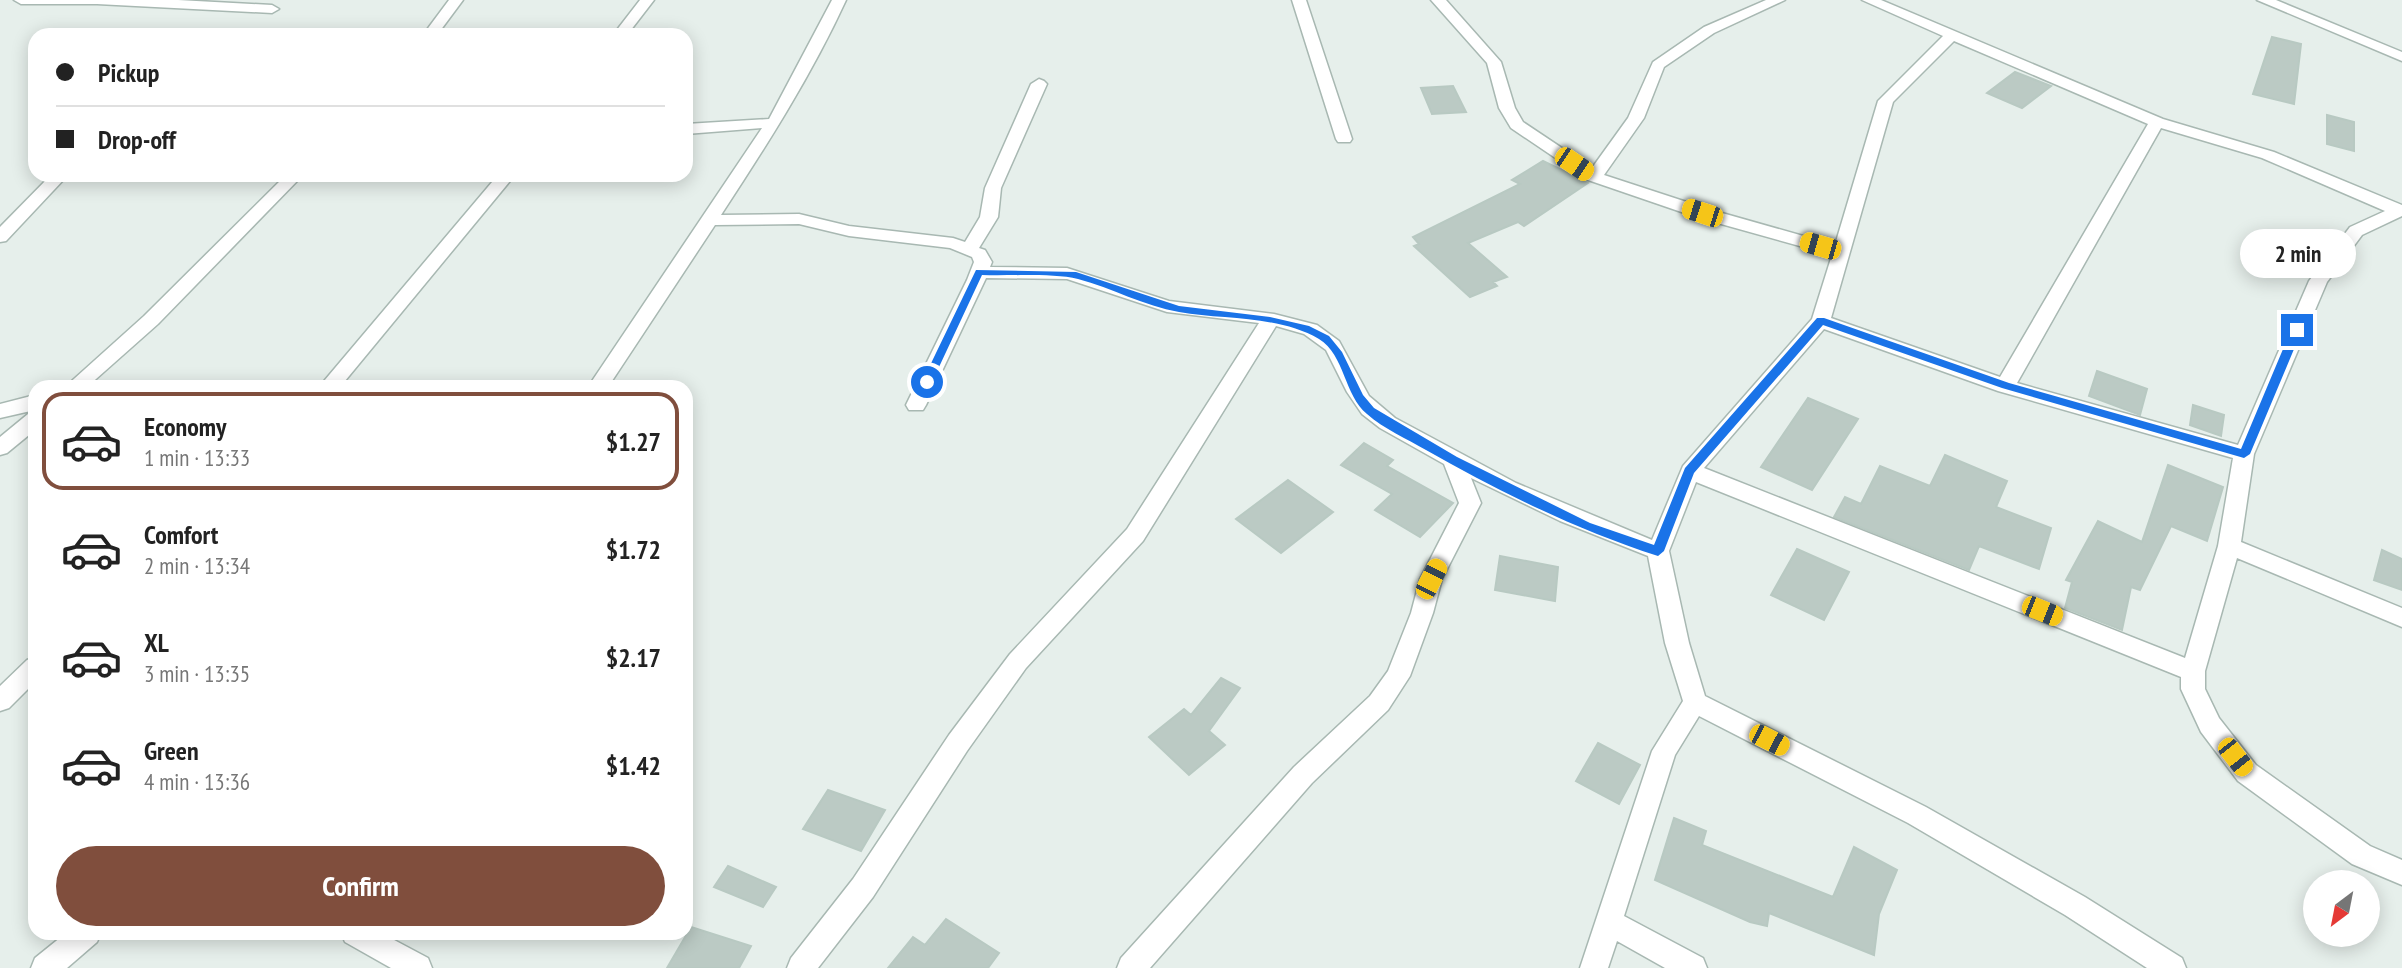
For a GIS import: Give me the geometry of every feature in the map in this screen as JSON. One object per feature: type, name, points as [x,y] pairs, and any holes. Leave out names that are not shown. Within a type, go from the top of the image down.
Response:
[{"type":"street","points":[[21,0],[272,9]]},
{"type":"street","points":[[435,28],[456,0]]},
{"type":"street","points":[[625,28],[647,0]]},
{"type":"street","points":[[603,380],[774,122],[824,34],[839,0]]},
{"type":"street","points":[[1299,0],[1344,139]]},
{"type":"street","points":[[1438,0],[1494,62],[1507,108],[1517,125],[1594,177],[1702,213],[1843,253]]},
{"type":"street","points":[[1594,177],[1636,118],[1658,65],[1709,30],[1778,0]]},
{"type":"street","points":[[1869,0],[2157,121],[2268,155],[2401,211]]},
{"type":"street","points":[[2263,0],[2402,57]]},
{"type":"street","points":[[1953,34],[1886,101],[1821,321],[1689,471],[1658,551],[1677,643],[1695,702],[1917,815],[2075,906],[2172,968]]},
{"type":"street","points":[[2379,46],[2402,43]]},
{"type":"street","points":[[970,249],[989,217],[993,188],[1039,83]]},
{"type":"street","points":[[2006,386],[2157,121]]},
{"type":"street","points":[[693,128],[774,122]]},
{"type":"street","points":[[0,237],[53,182]]},
{"type":"street","points":[[83,380],[151,320],[288,182]]},
{"type":"street","points":[[335,380],[501,182]]},
{"type":"street","points":[[2401,211],[2356,231],[2318,281],[2244,454],[2229,546],[2193,671],[2193,689],[2210,725],[2247,773],[2361,855],[2402,873]]},
{"type":"street","points":[[709,220],[799,219],[849,231],[953,243],[979,254],[983,262],[979,272],[916,405]]},
{"type":"street","points":[[979,272],[1076,275],[1178,309],[1270,320],[1306,328],[1326,339],[1338,354],[1358,396],[1370,411],[1453,460],[1586,526],[1658,551]]},
{"type":"street","points":[[801,968],[863,888],[958,743],[1018,662],[1135,535],[1270,320]]},
{"type":"street","points":[[1821,321],[2006,386],[2244,454]]},
{"type":"street","points":[[0,411],[28,405]]},
{"type":"street","points":[[0,448],[28,425]]},
{"type":"street","points":[[1131,968],[1303,775],[1379,703],[1398,676],[1422,613],[1431,579],[1470,503],[1453,460]]},
{"type":"street","points":[[1689,471],[2193,671]]},
{"type":"street","points":[[2229,546],[2402,618]]},
{"type":"street","points":[[0,701],[28,674]]},
{"type":"street","points":[[1594,968],[1664,751],[1695,702]]},
{"type":"street","points":[[1610,923],[1693,968]]},
{"type":"street","points":[[45,968],[79,940]]},
{"type":"street","points":[[368,940],[418,968]]},
{"type":"building","points":[[2272,37],[2301,44],[2294,104],[2253,94]]},
{"type":"building","points":[[2015,72],[2051,86],[2022,108],[1987,93]]},
{"type":"building","points":[[1453,86],[1466,112],[1432,114],[1421,88]]},
{"type":"building","points":[[2327,115],[2354,122],[2354,151],[2327,144]]},
{"type":"building","points":[[1543,161],[1588,183],[1524,226],[1518,222],[1468,243],[1507,277],[1493,282],[1497,286],[1470,297],[1414,246],[1419,244],[1413,237],[1520,184],[1512,180]]},
{"type":"building","points":[[2097,371],[2147,389],[2140,415],[2089,396]]},
{"type":"building","points":[[1808,398],[1858,419],[1812,490],[1761,467]]},
{"type":"building","points":[[2193,405],[2224,415],[2221,436],[2190,425]]},
{"type":"building","points":[[1364,443],[1393,460],[1387,466],[1453,503],[1420,537],[1375,510],[1392,494],[1341,465]]},
{"type":"building","points":[[1945,455],[2007,481],[1996,507],[2051,528],[2039,569],[1979,546],[1969,570],[1834,517],[1845,497],[1861,504],[1880,466],[1930,486]]},
{"type":"building","points":[[2168,465],[2223,487],[2207,541],[2171,526],[2140,590],[2131,587],[2122,630],[2065,608],[2072,582],[2066,580],[2098,521],[2142,542]]},
{"type":"building","points":[[1288,480],[1333,512],[1281,553],[1236,519]]},
{"type":"building","points":[[1797,549],[1849,572],[1824,620],[1771,595]]},
{"type":"building","points":[[2382,550],[2402,559],[2402,590],[2374,580]]},
{"type":"building","points":[[1500,556],[1558,567],[1555,601],[1495,590]]},
{"type":"building","points":[[1221,678],[1240,688],[1209,731],[1225,745],[1189,775],[1149,737],[1184,709],[1191,715]]},
{"type":"building","points":[[1598,743],[1640,765],[1619,804],[1576,781]]},
{"type":"building","points":[[828,790],[885,810],[861,851],[803,829]]},
{"type":"building","points":[[1674,818],[1706,831],[1702,845],[1833,897],[1854,847],[1897,870],[1879,914],[1874,955],[1769,913],[1767,926],[1750,922],[1655,880]]},
{"type":"building","points":[[728,866],[776,887],[763,907],[714,887]]},
{"type":"building","points":[[946,919],[999,953],[988,968],[888,968],[913,937],[925,945]]},
{"type":"building","points":[[693,928],[751,946],[739,968],[667,968],[683,940],[693,940]]},
{"type":"route","points":[[927,382],[979,272],[1076,275],[1178,309],[1270,320],[1306,328],[1326,339],[1338,354],[1358,396],[1370,411],[1453,460],[1586,526],[1658,551],[1689,471],[1821,321],[2006,386],[2244,454],[2297,330]]}]
